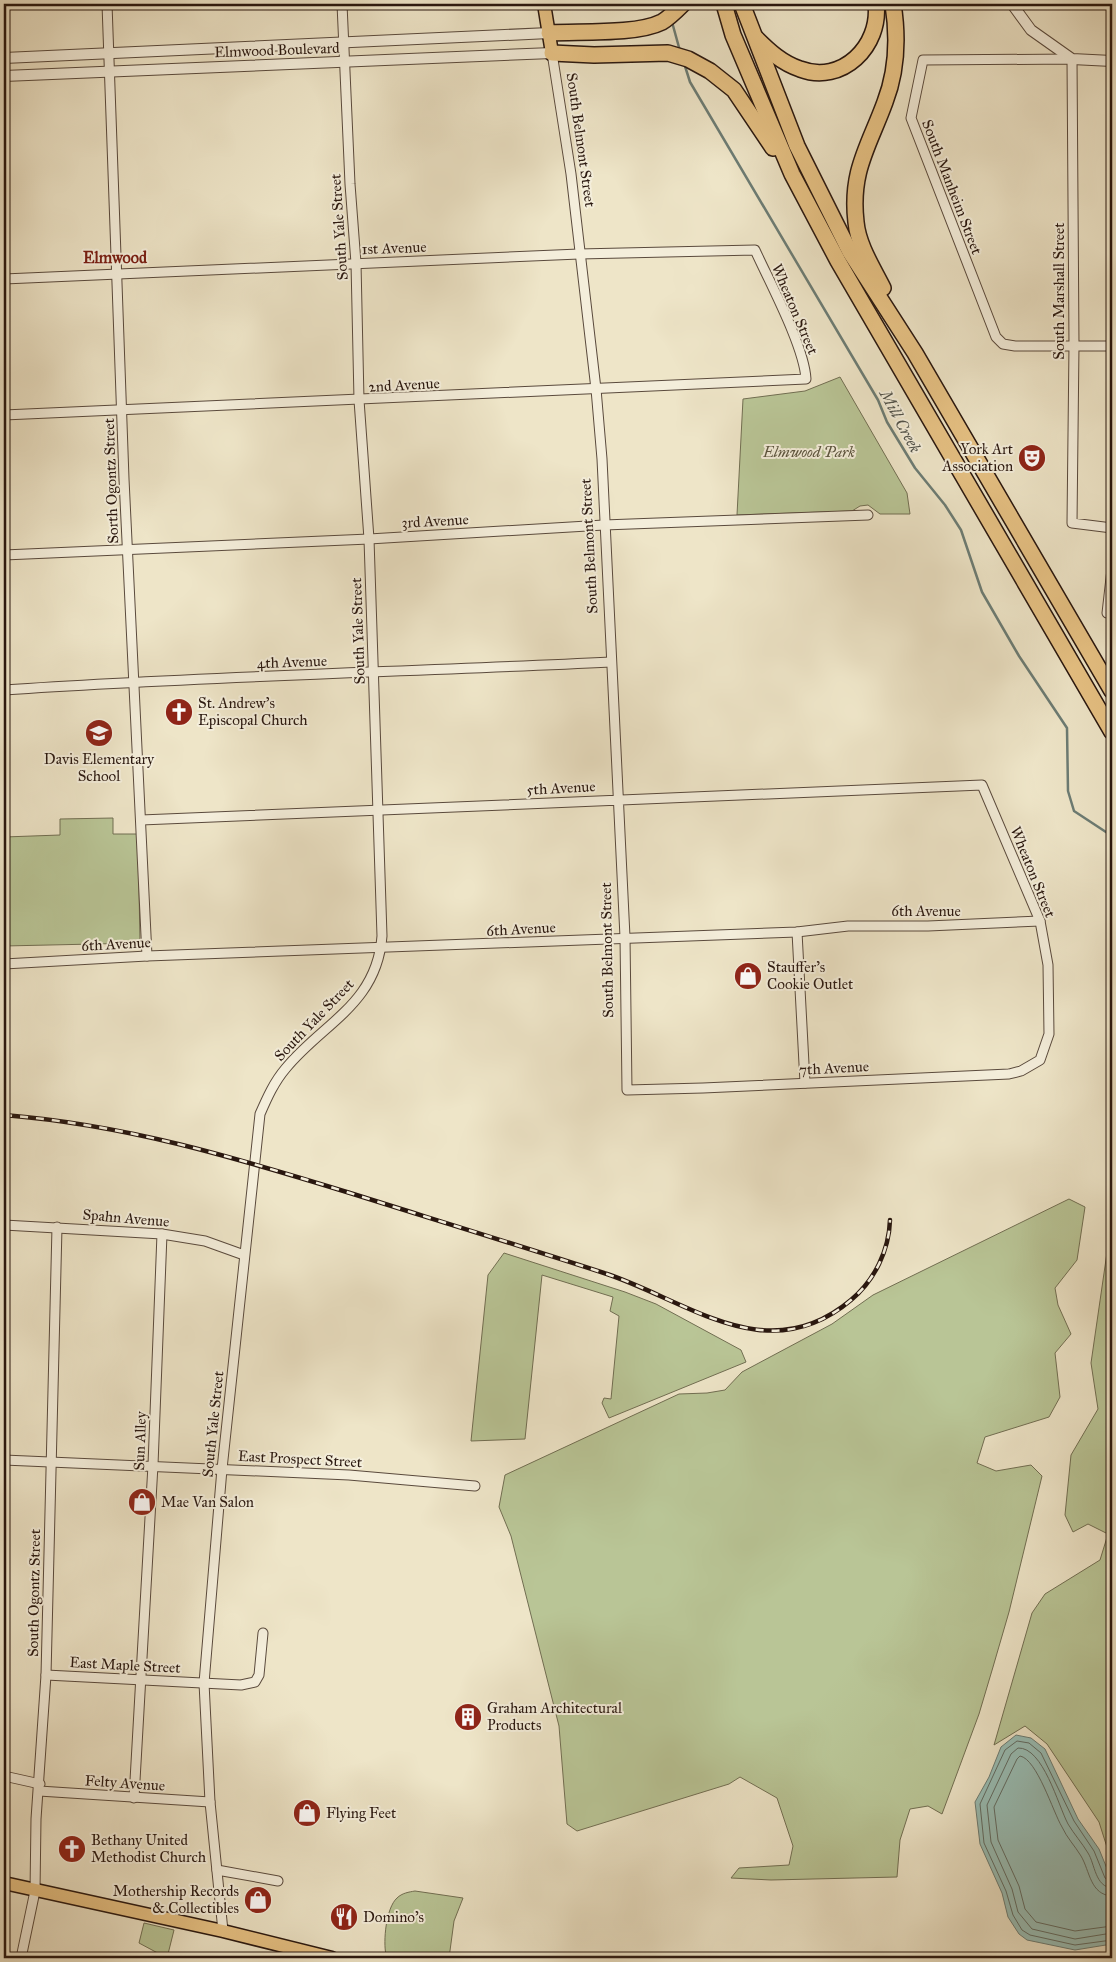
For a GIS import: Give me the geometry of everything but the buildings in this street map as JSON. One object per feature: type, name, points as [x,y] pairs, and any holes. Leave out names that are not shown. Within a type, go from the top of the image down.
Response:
[{"type":"highway","points":[[549,33],[619,30],[650,25],[662,21],[683,4]]},
{"type":"highway","points":[[724,4],[733,35],[803,196],[838,261],[1112,732]]},
{"type":"highway","points":[[742,4],[751,32],[797,146],[850,252],[915,353],[1112,691]]},
{"type":"highway","points":[[751,32],[782,61],[802,70],[825,73],[840,70],[865,49],[877,15],[876,4]]},
{"type":"highway","points":[[893,4],[896,44],[893,74],[886,101],[861,157],[856,183],[856,223],[861,243],[915,353]]},
{"type":"highway","points":[[552,53],[594,55],[668,53],[688,59],[710,70],[734,90],[803,196]]},
{"type":"main road","name":"South Belmont Street","points":[[544,4],[552,53]]},
{"type":"main road","points":[[4,1883],[223,1931],[332,1958]]},
{"type":"street","name":"Sorth Ogontz Street","points":[[107,4],[127,548],[147,956]]},
{"type":"street","name":"South Yale Street","points":[[223,1931],[210,1802],[204,1683],[222,1469],[260,1114],[271,1088],[286,1067],[354,1003],[366,986],[381,948],[369,539],[360,400],[356,263],[350,184],[342,4]]},
{"type":"street","points":[[1012,4],[1031,30],[1072,59],[1112,61]]},
{"type":"street","name":"Elmwood Boulevard","points":[[4,58],[549,33]]},
{"type":"street","name":"Elmwood Boulevard","points":[[4,76],[552,53]]},
{"type":"street","name":"South Belmont Street","points":[[552,53],[571,174],[596,389],[625,938],[626,1090]]},
{"type":"street","name":"South Manheim Street","points":[[1072,59],[923,60],[911,118],[996,337],[1003,344],[1015,346],[1074,345]]},
{"type":"street","name":"South Marshall Street","points":[[1072,59],[1074,345],[1072,523],[1112,528]]},
{"type":"street","name":"1st Avenue","points":[[4,279],[579,254],[755,250]]},
{"type":"street","name":"Wheaton Street","points":[[755,250],[792,333],[805,368],[806,379]]},
{"type":"street","points":[[1074,345],[1112,346]]},
{"type":"street","name":"2nd Avenue","points":[[4,415],[806,379]]},
{"type":"street","name":"3rd Avenue","points":[[4,555],[127,548],[369,539],[604,525],[868,515]]},
{"type":"street","points":[[1107,613],[1112,569]]},
{"type":"street","name":"4th Avenue","points":[[4,690],[134,681],[373,674],[611,662]]},
{"type":"street","name":"Wheaton Street","points":[[982,785],[1040,921],[1048,965],[1049,1034],[1040,1060]]},
{"type":"street","name":"5th Avenue","points":[[141,820],[982,785]]},
{"type":"street","name":"6th Avenue","points":[[4,964],[147,956],[797,932],[848,926],[928,926],[1040,921]]},
{"type":"street","points":[[797,932],[805,1083]]},
{"type":"street","name":"7th Avenue","points":[[626,1090],[1009,1074],[1021,1071],[1040,1060]]},
{"type":"street","name":"Spahn Avenue","points":[[4,1225],[162,1234],[205,1241],[244,1255]]},
{"type":"street","name":"South Ogontz Street","points":[[20,1958],[34,1891],[46,1675],[57,1227]]},
{"type":"street","name":"Sun Alley","points":[[134,1798],[153,1465],[162,1234]]},
{"type":"street","name":"East Prospect Street","points":[[4,1460],[349,1475],[475,1486]]},
{"type":"street","name":"East Maple Street","points":[[46,1675],[241,1685],[255,1682],[259,1675],[263,1633]]},
{"type":"street","name":"Felty Avenue","points":[[4,1776],[39,1787],[134,1798],[210,1802]]},
{"type":"street","points":[[217,1870],[278,1881]]},
{"type":"green space","name":"Elmwood Park","points":[[840,377],[907,493],[910,514],[880,514],[868,505],[860,506],[852,511],[737,515],[743,399],[805,391]]},
{"type":"green space","points":[[113,818],[113,834],[138,834],[140,943],[4,946],[4,837],[60,835],[60,819]]},
{"type":"green space","points":[[1069,1199],[1085,1207],[1077,1260],[1055,1288],[1058,1305],[1071,1334],[1055,1353],[1060,1397],[1049,1417],[985,1437],[977,1463],[996,1471],[1031,1465],[1042,1476],[1009,1612],[979,1714],[942,1814],[928,1806],[910,1809],[900,1840],[897,1877],[771,1880],[731,1878],[739,1868],[789,1865],[793,1846],[777,1798],[740,1777],[729,1784],[577,1831],[567,1824],[559,1726],[511,1536],[499,1507],[505,1475],[679,1394],[725,1390],[742,1372],[832,1324],[873,1295]]},
{"type":"green space","points":[[1112,1218],[1112,1863],[1099,1822],[1047,1744],[1025,1726],[994,1745],[1032,1613],[1045,1594],[1100,1560],[1108,1534],[1088,1524],[1073,1532],[1065,1515],[1071,1455],[1098,1409],[1091,1363]]},
{"type":"green space","points":[[504,1253],[625,1292],[656,1304],[741,1350],[746,1362],[609,1418],[602,1403],[604,1398],[611,1399],[619,1316],[610,1311],[613,1297],[542,1275],[525,1439],[471,1441],[488,1275]]},
{"type":"green space","points":[[415,1891],[463,1898],[454,1921],[449,1958],[399,1958],[386,1955],[385,1933],[390,1909],[399,1896]]},
{"type":"green space","points":[[144,1923],[174,1930],[167,1958],[139,1943]]},
{"type":"water","points":[[1016,1735],[1031,1738],[1045,1749],[1078,1819],[1099,1849],[1112,1881],[1112,1944],[1075,1950],[1027,1940],[1019,1934],[1008,1917],[1002,1893],[980,1844],[975,1802],[989,1777],[1001,1747]]},
{"type":"waterway","name":"Mill Creek","points":[[672,22],[680,51]]},
{"type":"waterway","name":"Mill Creek","points":[[684,63],[690,82],[878,400],[887,422],[915,468],[945,505],[961,530],[982,592],[1019,656],[1067,728],[1068,791],[1074,811],[1112,836]]},
{"type":"railway","points":[[4,1115],[94,1126],[222,1155],[607,1274],[699,1313],[729,1324],[759,1330],[790,1329],[820,1320],[851,1300],[860,1292],[879,1264],[887,1242],[890,1220]]},
{"type":"place","name":"York Art Association","points":[[1032,458]]},
{"type":"place","name":"St. Andrew's Episcopal Church","points":[[179,712]]},
{"type":"place","name":"Davis Elementary School","points":[[99,733]]},
{"type":"place","name":"Stauffer's Cookie Outlet","points":[[748,976]]},
{"type":"place","name":"Mae Van Salon","points":[[142,1502]]},
{"type":"place","name":"Graham Architectural Products","points":[[468,1717]]},
{"type":"place","name":"Flying Feet","points":[[307,1813]]},
{"type":"place","name":"Bethany United Methodist Church","points":[[72,1849]]},
{"type":"place","name":"Mothership Records & Collectibles","points":[[258,1900]]},
{"type":"place","name":"Domino's","points":[[344,1917]]},
{"type":"district","name":"Elmwood","points":[[115,257]]}]
